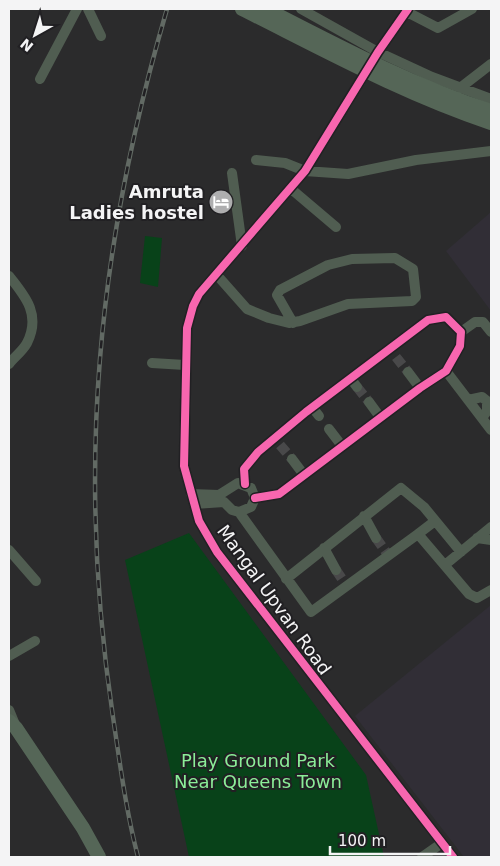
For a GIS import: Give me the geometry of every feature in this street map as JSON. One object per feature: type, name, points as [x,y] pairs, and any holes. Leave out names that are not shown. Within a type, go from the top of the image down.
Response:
[{"type":"main road","points":[[242,9],[400,88],[447,108],[491,123]]},
{"type":"main road","points":[[266,9],[404,78],[491,111]]},
{"type":"main road","points":[[13,724],[84,828],[98,856]]},
{"type":"street","points":[[40,78],[77,9]]},
{"type":"street","points":[[88,9],[101,36]]},
{"type":"street","points":[[301,9],[376,55],[491,99]]},
{"type":"street","points":[[376,55],[408,10],[438,28],[472,9]]},
{"type":"street","points":[[460,88],[491,64]]},
{"type":"street","name":"Mangal Upvan Road","points":[[363,77],[305,171],[199,294],[193,306],[187,328],[184,459],[192,499],[207,536],[217,552],[330,702],[453,857]]},
{"type":"street","points":[[256,160],[285,163],[305,171],[348,174],[416,160],[491,151]]},
{"type":"street","points":[[232,174],[242,246]]},
{"type":"street","points":[[290,188],[336,227]]},
{"type":"street","points":[[216,274],[247,309],[269,318],[293,323],[348,304],[412,301],[416,297],[413,269],[395,258],[352,259],[328,265],[280,290],[278,295],[293,323]]},
{"type":"street","points":[[9,276],[29,302],[32,314],[30,333],[26,344],[9,364]]},
{"type":"street","points":[[245,484],[244,469],[258,452],[277,442],[312,407],[354,383],[393,353],[428,320],[446,317],[461,332],[460,346],[446,371],[380,417],[279,494],[255,498]]},
{"type":"street","points":[[461,332],[475,322],[483,322],[491,332]]},
{"type":"street","points":[[152,362],[185,365]]},
{"type":"street","points":[[446,371],[491,430]]},
{"type":"street","points":[[408,372],[420,388]]},
{"type":"street","points":[[468,400],[482,396],[489,399],[487,411],[482,418]]},
{"type":"street","points":[[369,402],[380,417]]},
{"type":"street","points":[[312,407],[319,416]]},
{"type":"street","points":[[329,429],[342,446]]},
{"type":"street","points":[[292,459],[304,475]]},
{"type":"street","points":[[245,484],[251,488],[255,498],[251,507],[239,512],[232,510],[224,502],[192,499],[219,494],[232,485],[245,484]]},
{"type":"street","points":[[286,579],[401,488],[424,507],[461,552]]},
{"type":"street","points":[[239,512],[286,579],[312,612],[346,584],[435,521]]},
{"type":"street","points":[[360,519],[373,534]]},
{"type":"street","points":[[446,564],[491,527]]},
{"type":"street","points":[[418,534],[446,564],[469,594],[477,598],[491,590]]},
{"type":"street","points":[[477,538],[491,540]]},
{"type":"street","points":[[9,550],[36,581]]},
{"type":"street","points":[[321,550],[336,570]]},
{"type":"street","points":[[9,656],[35,641]]},
{"type":"street","points":[[9,710],[13,724]]},
{"type":"street","points":[[422,857],[442,843]]},
{"type":"shaded area","points":[[491,212],[491,311],[446,251]]},
{"type":"shaded area","points":[[491,605],[491,857],[464,857],[355,716]]},
{"type":"green space","points":[[145,236],[162,238],[158,287],[140,283]]},
{"type":"green space","name":"Play Ground Park Near Queens Town","points":[[189,533],[366,775],[384,857],[189,857],[125,560]]},
{"type":"tunnel","points":[[396,357],[408,372]]},
{"type":"tunnel","points":[[357,387],[369,402]]},
{"type":"tunnel","points":[[280,445],[292,459]]},
{"type":"tunnel","points":[[376,538],[386,552]]},
{"type":"tunnel","points":[[336,570],[344,582]]},
{"type":"railway","points":[[138,857],[121,770],[102,625],[96,536],[95,447],[100,360],[109,273],[124,186],[143,98],[167,9]]},
{"type":"cycle path","points":[[408,9],[378,52],[305,171],[199,294],[193,306],[187,328],[184,466],[199,521],[217,552],[453,857]]},
{"type":"cycle path","points":[[245,484],[244,469],[258,452],[306,412],[428,320],[446,317],[461,332],[460,346],[446,371],[420,388],[279,494],[255,498]]},
{"type":"place","name":"Amruta Ladies hostel","points":[[221,202]]}]
